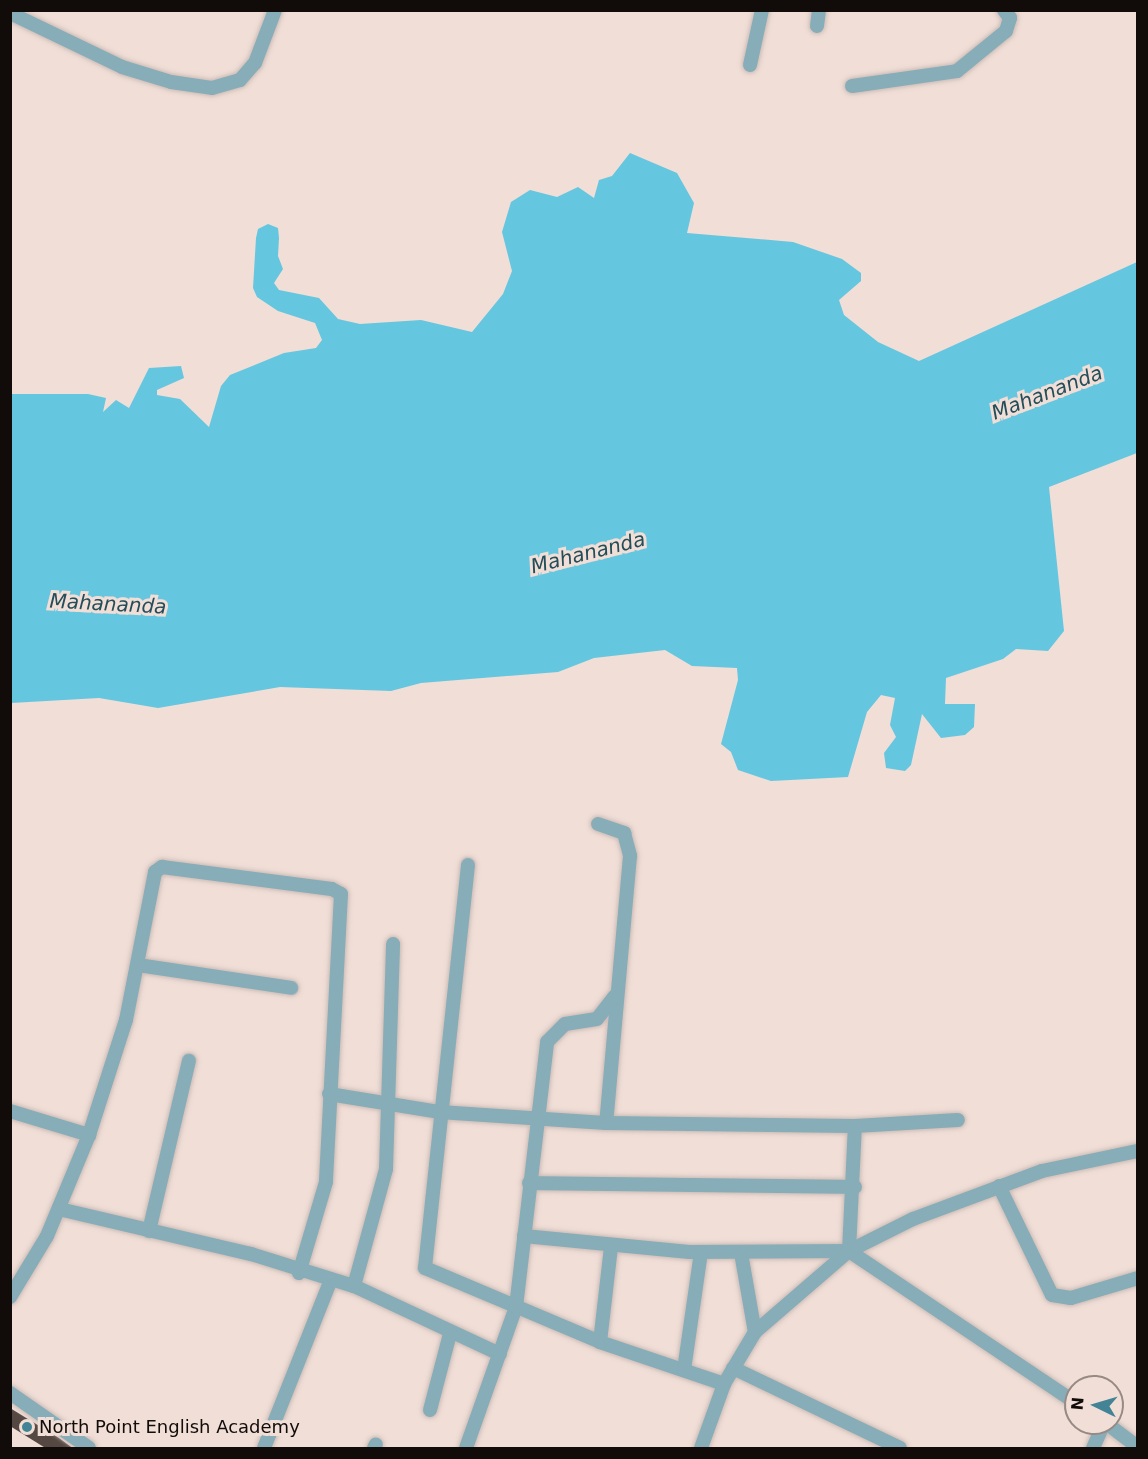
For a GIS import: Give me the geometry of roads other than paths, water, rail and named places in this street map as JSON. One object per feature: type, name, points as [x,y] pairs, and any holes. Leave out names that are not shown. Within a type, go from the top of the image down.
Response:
[{"type":"street","points":[[19,13],[122,67],[171,82],[212,88],[240,80],[255,63],[275,10]]},
{"type":"street","points":[[750,65],[762,10]]},
{"type":"street","points":[[817,26],[819,10]]},
{"type":"street","points":[[852,86],[957,71],[1006,32],[1010,18],[1004,10]]},
{"type":"street","points":[[598,824],[624,834],[630,856],[629,913],[615,996],[606,1123]]},
{"type":"street","points":[[468,865],[439,1112],[426,1268],[600,1342],[724,1384]]},
{"type":"street","points":[[10,1297],[59,1209],[89,1135],[138,965],[157,869],[338,890],[342,899],[329,1094],[326,1182],[299,1273]]},
{"type":"street","points":[[354,1286],[383,1186],[393,944]]},
{"type":"street","points":[[138,965],[291,988]]},
{"type":"street","points":[[466,1449],[516,1306],[537,1118],[550,1035],[565,1024],[594,1021],[615,996]]},
{"type":"street","points":[[149,1231],[189,1060]]},
{"type":"street","points":[[329,1094],[385,1101],[439,1112],[606,1123],[855,1126],[958,1120]]},
{"type":"street","points":[[12,1115],[89,1135]]},
{"type":"street","points":[[849,1251],[855,1187],[855,1126]]},
{"type":"street","points":[[700,1449],[724,1384],[755,1332],[849,1251],[914,1219],[999,1186],[1074,1161],[1137,1151]]},
{"type":"street","points":[[529,1183],[855,1187]]},
{"type":"street","points":[[999,1186],[1052,1295],[1071,1298],[1137,1278]]},
{"type":"street","points":[[59,1209],[251,1254],[299,1273],[354,1286],[450,1334],[500,1354]]},
{"type":"street","points":[[524,1236],[610,1247],[701,1252],[849,1251],[1064,1395]]},
{"type":"street","points":[[600,1342],[610,1247]]},
{"type":"street","points":[[684,1370],[701,1252]]},
{"type":"street","points":[[741,1253],[755,1332]]},
{"type":"street","points":[[264,1449],[330,1282]]},
{"type":"street","points":[[430,1410],[450,1334]]},
{"type":"street","points":[[733,1368],[900,1449]]},
{"type":"street","points":[[10,1392],[88,1449]]},
{"type":"street","points":[[1092,1449],[1099,1435]]},
{"type":"street","points":[[1121,1435],[1137,1447]]},
{"type":"water","name":"Mahananda","points":[[630,153],[677,173],[694,203],[687,233],[793,242],[842,259],[861,273],[861,281],[839,300],[844,315],[878,342],[919,361],[1137,262],[1137,453],[1049,487],[1064,631],[1048,651],[1016,649],[1003,659],[946,678],[945,704],[975,704],[974,727],[965,735],[941,738],[922,714],[911,765],[905,771],[886,768],[884,753],[896,737],[890,725],[895,698],[881,695],[867,712],[848,777],[771,781],[738,770],[731,752],[721,744],[738,680],[737,668],[692,666],[665,650],[594,658],[558,672],[421,683],[391,691],[280,687],[158,708],[99,698],[11,703],[11,394],[88,394],[106,398],[103,412],[116,400],[129,408],[149,368],[181,366],[184,378],[157,390],[157,395],[180,399],[209,427],[221,386],[230,375],[284,353],[316,348],[322,340],[315,323],[278,311],[257,297],[253,288],[256,238],[258,229],[268,224],[278,228],[278,256],[283,269],[274,283],[279,290],[319,298],[338,319],[360,324],[421,320],[472,332],[503,294],[512,271],[502,232],[511,202],[530,190],[557,197],[578,187],[594,198],[599,180],[612,176]]},
{"type":"place","name":"North Point English Academy","points":[[27,1427]]}]
